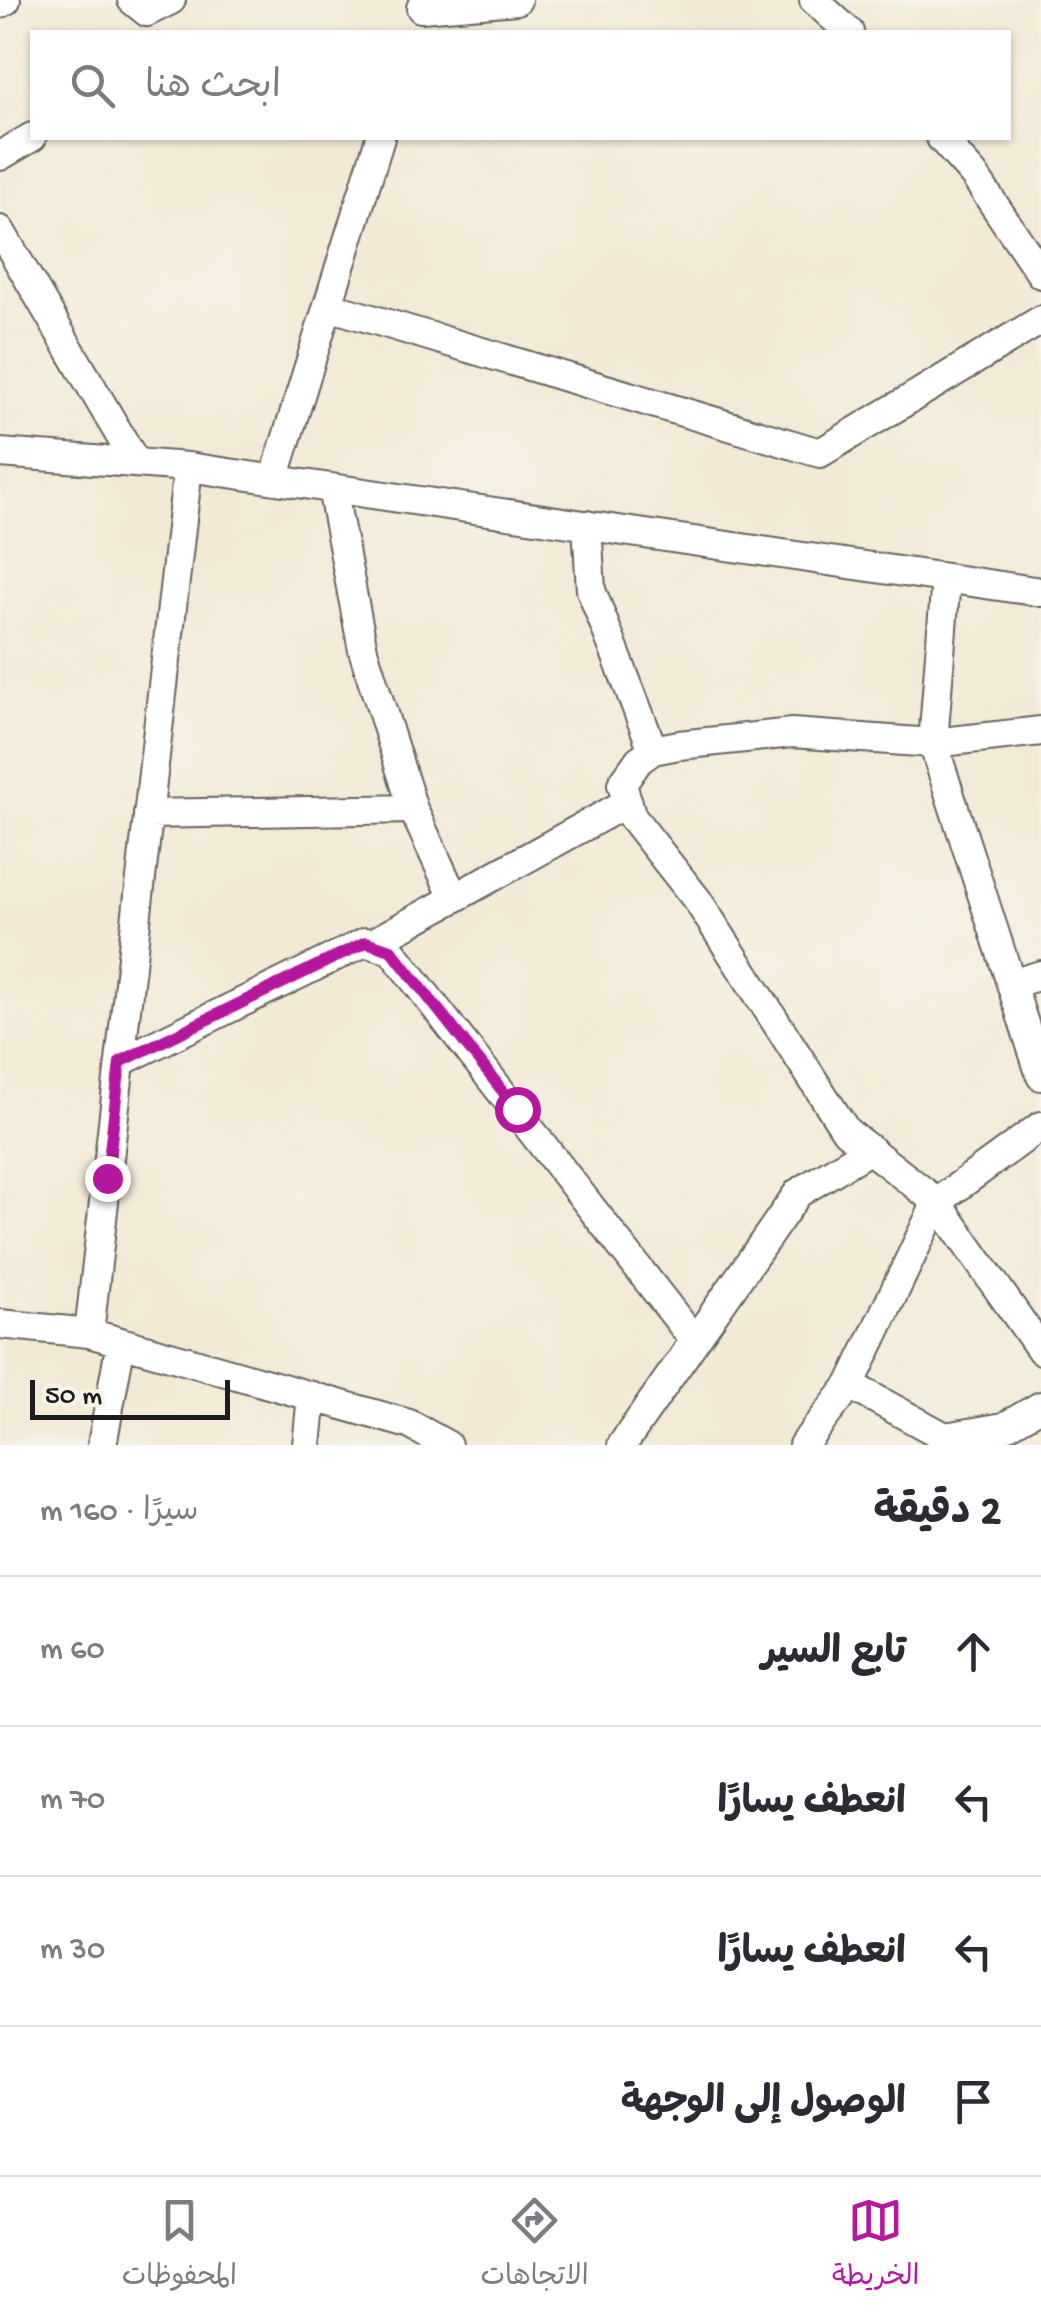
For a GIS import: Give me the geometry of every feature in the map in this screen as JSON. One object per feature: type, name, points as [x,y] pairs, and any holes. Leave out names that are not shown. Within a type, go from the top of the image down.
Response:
[{"type":"street","points":[[132,0],[147,12],[168,12]]},
{"type":"street","points":[[419,14],[518,0]]},
{"type":"street","points":[[814,0],[847,30]]},
{"type":"street","points":[[0,156],[30,138]]},
{"type":"street","points":[[274,479],[379,140]]},
{"type":"street","points":[[942,140],[974,176],[1041,274]]},
{"type":"street","points":[[0,230],[136,463]]},
{"type":"street","points":[[328,306],[820,452],[1041,320]]},
{"type":"street","points":[[0,452],[188,466],[1041,592]]},
{"type":"street","points":[[89,1333],[188,466]]},
{"type":"street","points":[[332,488],[363,650],[413,809],[454,898]]},
{"type":"street","points":[[587,525],[592,590],[653,750]]},
{"type":"street","points":[[946,578],[933,743],[1041,1076]]},
{"type":"street","points":[[1041,731],[933,743],[792,733],[653,750],[639,760],[622,784],[632,817],[698,901],[846,1131],[937,1202],[1041,1350]]},
{"type":"street","points":[[371,944],[628,802]]},
{"type":"street","points":[[148,814],[413,809]]},
{"type":"street","points":[[120,1062],[366,942],[391,950],[694,1340]]},
{"type":"street","points":[[1012,984],[1041,976]]},
{"type":"street","points":[[803,1445],[850,1384],[937,1202],[1041,1126]]},
{"type":"street","points":[[622,1445],[798,1193],[870,1150]]},
{"type":"street","points":[[0,1324],[89,1333],[409,1424],[447,1445]]},
{"type":"street","points":[[102,1445],[121,1342]]},
{"type":"street","points":[[850,1384],[945,1437],[979,1439],[1041,1406]]},
{"type":"street","points":[[307,1445],[312,1396]]},
{"type":"route","points":[[107,1178],[120,1062],[366,942],[391,950],[517,1109]]}]
